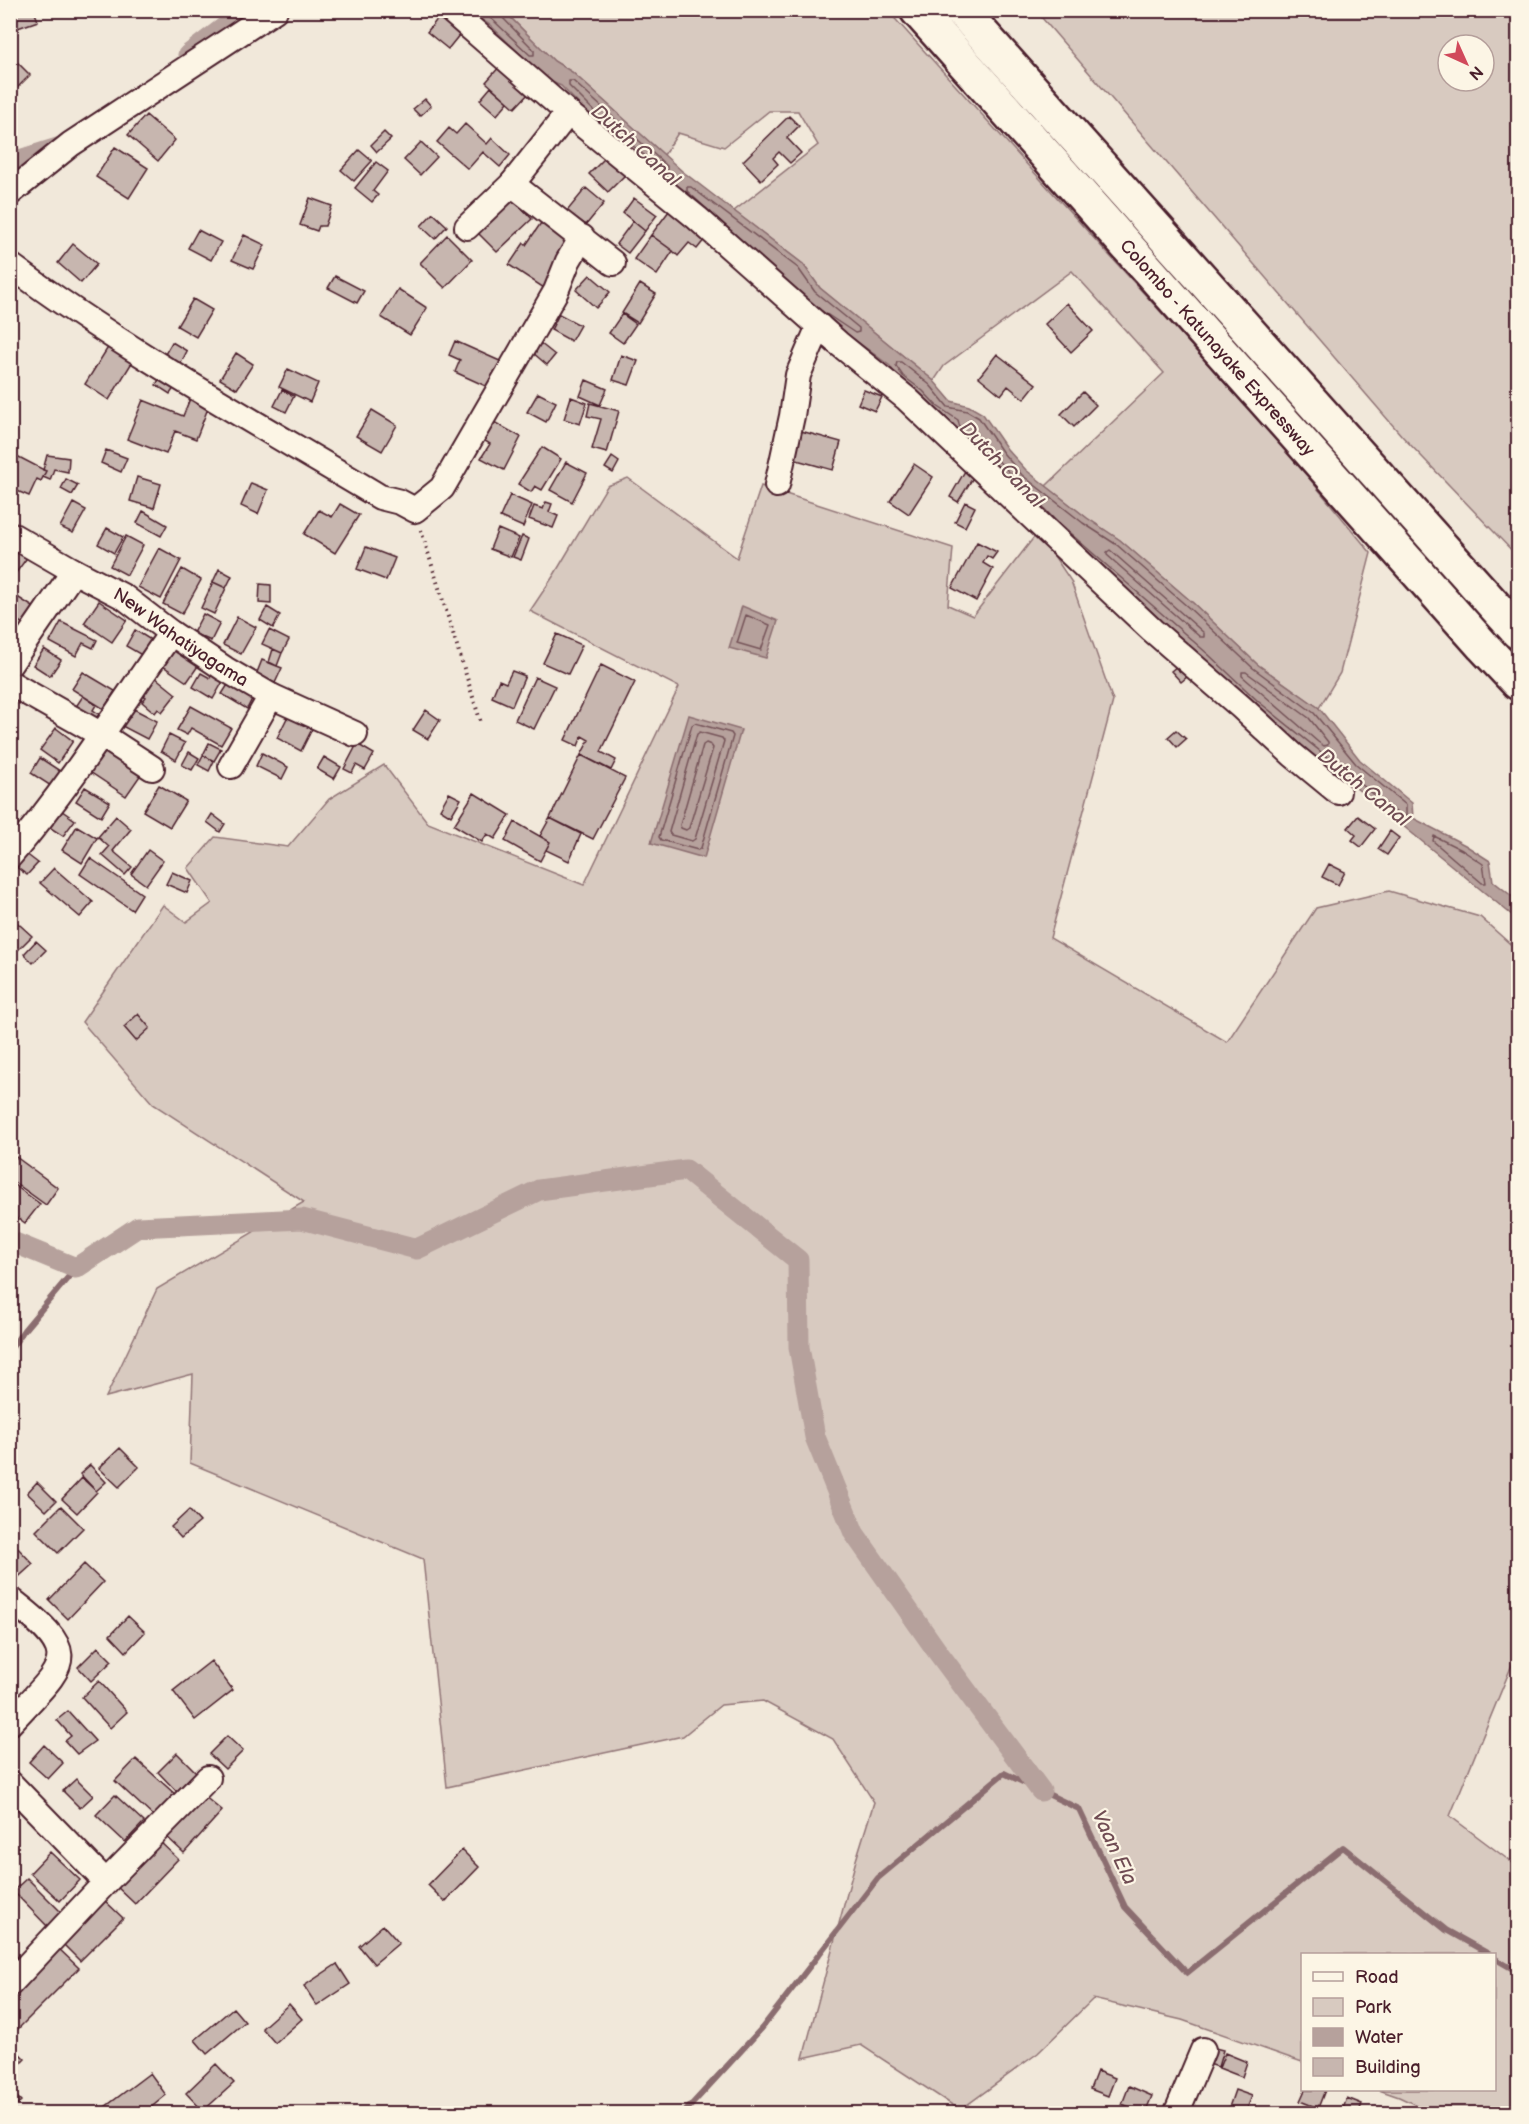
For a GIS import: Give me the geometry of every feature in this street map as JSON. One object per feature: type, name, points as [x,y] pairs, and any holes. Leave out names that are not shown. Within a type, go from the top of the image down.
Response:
[{"type":"highway","name":"Colombo - Katunayake Expressway","points":[[917,10],[1518,683]]},
{"type":"highway","name":"Colombo - Katunayake Expressway","points":[[961,10],[1518,632]]},
{"type":"street","points":[[10,193],[71,144],[275,10]]},
{"type":"street","points":[[450,10],[568,113],[697,218],[819,326],[907,399],[1152,630],[1338,792]]},
{"type":"street","points":[[467,227],[512,184],[568,113]]},
{"type":"street","points":[[512,184],[613,263]]},
{"type":"street","points":[[10,265],[124,343],[206,394],[380,497],[400,502],[415,510],[442,488],[556,291],[568,261],[582,237]]},
{"type":"street","points":[[777,485],[798,375],[819,326]]},
{"type":"street","name":"New Wahatiyagama","points":[[10,534],[123,597],[171,633],[271,696],[355,734]]},
{"type":"street","points":[[10,664],[74,571]]},
{"type":"street","points":[[10,856],[40,821],[171,633]]},
{"type":"street","points":[[10,683],[152,768]]},
{"type":"street","points":[[231,766],[271,696]]},
{"type":"street","points":[[10,1599],[51,1633],[61,1656],[60,1665],[50,1682],[10,1724]]},
{"type":"street","points":[[10,1984],[208,1778]]},
{"type":"street","points":[[10,1783],[106,1882]]},
{"type":"street","points":[[1176,2114],[1203,2050]]},
{"type":"path","points":[[415,510],[481,723]]},
{"type":"green space","points":[[504,11],[888,11],[1284,448],[1371,553],[1340,673],[1319,708],[1257,664],[1193,603],[1120,540],[1046,486],[1164,373],[1072,271],[944,366],[934,381],[820,288],[803,264],[734,211],[818,145],[798,111],[769,111],[724,147],[678,133],[664,155],[572,72],[554,61]]},
{"type":"green space","points":[[1036,11],[1518,11],[1518,557],[1402,436]]},
{"type":"green space","points":[[628,478],[737,558],[761,486],[953,548],[948,605],[973,616],[1038,532],[1071,581],[1113,701],[1050,938],[1227,1042],[1316,908],[1389,891],[1480,917],[1518,951],[1518,1650],[1450,1816],[1518,1867],[1518,2113],[1433,2113],[1382,2091],[1496,2091],[1496,1953],[1301,1953],[1301,2062],[1182,2020],[1093,1999],[1038,2053],[960,2110],[861,2045],[803,2058],[856,1860],[874,1802],[833,1739],[763,1701],[721,1705],[683,1736],[447,1787],[423,1559],[190,1463],[193,1374],[106,1397],[157,1289],[304,1202],[153,1104],[82,1022],[163,905],[186,922],[212,903],[188,868],[215,837],[288,847],[329,799],[384,765],[428,823],[584,885],[679,687],[530,611],[607,486]]},
{"type":"water","name":"Dutch Canal","points":[[468,11],[504,11],[554,61],[572,72],[682,171],[803,264],[820,288],[934,381],[951,401],[969,406],[983,414],[1007,449],[1026,470],[1087,518],[1120,540],[1193,603],[1257,664],[1319,708],[1360,760],[1412,803],[1413,818],[1490,861],[1493,881],[1518,901],[1518,920],[1309,752],[1238,691],[1205,659],[1130,595],[978,448],[967,446],[957,440],[953,424],[899,380],[890,366],[843,331],[603,129],[561,86],[547,80],[490,25]]},
{"type":"water","points":[[742,606],[778,621],[766,658],[729,648]]},
{"type":"water","points":[[689,715],[741,730],[704,858],[651,843]]},
{"type":"building","points":[[10,10],[34,10],[38,21],[12,30]]},
{"type":"building","points":[[439,17],[460,34],[448,49],[427,32]]},
{"type":"building","points":[[10,57],[30,75],[10,95]]},
{"type":"building","points":[[501,65],[530,92],[515,108],[486,82]]},
{"type":"building","points":[[491,87],[508,102],[497,115],[480,100]]},
{"type":"building","points":[[425,99],[431,106],[420,116],[413,109]]},
{"type":"building","points":[[146,115],[175,140],[158,161],[128,135]]},
{"type":"building","points":[[789,116],[799,126],[787,138],[801,153],[790,163],[779,152],[773,158],[778,164],[761,180],[743,161]]},
{"type":"building","points":[[465,124],[487,144],[492,138],[510,155],[500,167],[483,152],[468,169],[437,142],[449,128],[456,134]]},
{"type":"building","points":[[384,132],[391,139],[377,152],[371,145]]},
{"type":"building","points":[[421,142],[437,157],[420,175],[404,160]]},
{"type":"building","points":[[115,147],[148,168],[129,198],[96,177]]},
{"type":"building","points":[[359,150],[372,161],[354,181],[341,170]]},
{"type":"building","points":[[607,156],[626,174],[608,192],[589,174]]},
{"type":"building","points":[[376,162],[388,171],[373,191],[378,195],[372,202],[355,188]]},
{"type":"building","points":[[586,188],[604,203],[586,225],[567,211]]},
{"type":"building","points":[[512,197],[532,219],[497,252],[476,231]]},
{"type":"building","points":[[310,198],[332,206],[325,226],[319,226],[317,231],[300,225]]},
{"type":"building","points":[[634,198],[657,215],[645,231],[623,213]]},
{"type":"building","points":[[672,207],[705,239],[697,249],[689,243],[678,256],[651,235]]},
{"type":"building","points":[[433,213],[447,226],[435,239],[421,226]]},
{"type":"building","points":[[545,217],[577,239],[544,288],[509,265]]},
{"type":"building","points":[[633,221],[645,231],[628,253],[616,244]]},
{"type":"building","points":[[198,230],[221,242],[211,260],[188,248]]},
{"type":"building","points":[[244,235],[265,245],[253,269],[232,260]]},
{"type":"building","points":[[447,235],[472,260],[445,288],[420,263]]},
{"type":"building","points":[[651,235],[673,251],[657,275],[634,259]]},
{"type":"building","points":[[73,244],[97,264],[81,283],[58,263]]},
{"type":"building","points":[[590,275],[610,292],[596,308],[576,290]]},
{"type":"building","points":[[335,276],[364,291],[357,303],[328,288]]},
{"type":"building","points":[[640,284],[656,294],[638,323],[622,313]]},
{"type":"building","points":[[398,289],[427,308],[410,335],[381,317]]},
{"type":"building","points":[[193,299],[212,310],[196,337],[177,326]]},
{"type":"building","points":[[1067,303],[1093,331],[1071,352],[1045,324]]},
{"type":"building","points":[[559,314],[580,325],[571,341],[551,330]]},
{"type":"building","points":[[622,314],[636,324],[623,343],[609,333]]},
{"type":"building","points":[[112,341],[136,356],[109,400],[85,384]]},
{"type":"building","points":[[455,341],[502,362],[490,388],[455,372],[460,360],[449,355]]},
{"type":"building","points":[[172,342],[187,351],[180,365],[164,356]]},
{"type":"building","points":[[540,343],[555,355],[547,365],[532,352]]},
{"type":"building","points":[[236,353],[253,364],[237,389],[220,379]]},
{"type":"building","points":[[997,354],[1036,384],[1024,399],[1008,386],[1001,395],[979,377]]},
{"type":"building","points":[[621,355],[638,361],[629,385],[613,380]]},
{"type":"building","points":[[288,369],[318,383],[310,402],[279,387]]},
{"type":"building","points":[[162,374],[177,384],[170,394],[156,385]]},
{"type":"building","points":[[586,380],[607,389],[600,405],[580,396]]},
{"type":"building","points":[[282,390],[294,396],[286,412],[274,406]]},
{"type":"building","points":[[864,390],[882,397],[875,411],[858,404]]},
{"type":"building","points":[[1083,392],[1096,405],[1074,427],[1061,414]]},
{"type":"building","points":[[538,393],[556,402],[546,422],[527,412]]},
{"type":"building","points":[[191,396],[210,403],[196,439],[175,431],[166,454],[127,439],[143,400],[183,416]]},
{"type":"building","points":[[571,397],[587,403],[580,424],[564,419]]},
{"type":"building","points":[[590,403],[619,411],[607,453],[592,449],[601,419],[587,416]]},
{"type":"building","points":[[372,410],[397,425],[382,451],[356,436]]},
{"type":"building","points":[[492,421],[521,437],[504,470],[481,458],[490,444],[482,439]]},
{"type":"building","points":[[801,431],[841,442],[833,470],[793,459]]},
{"type":"building","points":[[542,447],[561,459],[542,490],[535,486],[531,492],[518,484]]},
{"type":"building","points":[[106,450],[127,458],[121,472],[101,463]]},
{"type":"building","points":[[15,455],[46,471],[41,481],[37,479],[29,496],[10,488],[10,462]]},
{"type":"building","points":[[47,455],[69,458],[68,472],[54,469],[50,480],[43,477],[46,471],[43,470]]},
{"type":"building","points":[[612,457],[619,462],[613,473],[605,468]]},
{"type":"building","points":[[566,462],[587,473],[572,502],[550,490]]},
{"type":"building","points":[[914,464],[933,477],[909,514],[890,501]]},
{"type":"building","points":[[965,471],[974,476],[958,502],[950,497]]},
{"type":"building","points":[[137,477],[161,484],[154,508],[130,501]]},
{"type":"building","points":[[66,479],[78,485],[72,495],[61,489]]},
{"type":"building","points":[[251,483],[268,490],[258,514],[241,506]]},
{"type":"building","points":[[510,495],[532,505],[523,527],[500,517]]},
{"type":"building","points":[[546,502],[552,504],[549,512],[558,516],[553,528],[529,519],[534,506],[543,509]]},
{"type":"building","points":[[965,502],[975,507],[965,527],[955,522]]},
{"type":"building","points":[[73,503],[86,510],[73,533],[60,527]]},
{"type":"building","points":[[340,504],[359,515],[335,553],[304,534],[319,510],[332,517]]},
{"type":"building","points":[[143,511],[167,525],[161,536],[137,523]]},
{"type":"building","points":[[107,528],[123,537],[114,553],[98,544]]},
{"type":"building","points":[[498,529],[519,538],[511,557],[490,549]]},
{"type":"building","points":[[126,536],[143,545],[127,575],[110,566]]},
{"type":"building","points":[[522,536],[529,539],[521,560],[513,557]]},
{"type":"building","points":[[977,542],[997,552],[992,559],[987,556],[983,563],[993,569],[976,601],[952,588]]},
{"type":"building","points":[[10,544],[29,555],[13,577],[10,575]]},
{"type":"building","points":[[366,547],[395,558],[386,580],[357,569]]},
{"type":"building","points":[[159,548],[181,560],[161,599],[138,587]]},
{"type":"building","points":[[182,569],[201,580],[182,614],[163,604]]},
{"type":"building","points":[[219,569],[232,576],[226,588],[213,582]]},
{"type":"building","points":[[213,582],[226,588],[214,614],[201,608]]},
{"type":"building","points":[[260,584],[271,585],[271,604],[259,603]]},
{"type":"building","points":[[11,593],[38,610],[28,627],[10,616]]},
{"type":"building","points":[[99,601],[127,620],[112,642],[84,623]]},
{"type":"building","points":[[267,607],[280,615],[273,628],[260,620]]},
{"type":"building","points":[[203,614],[220,623],[211,641],[193,633]]},
{"type":"building","points":[[237,617],[256,627],[241,654],[223,645]]},
{"type":"building","points":[[61,622],[97,640],[93,648],[83,643],[76,656],[50,642]]},
{"type":"building","points":[[135,630],[154,642],[145,657],[126,646]]},
{"type":"building","points":[[269,630],[289,640],[282,653],[262,644]]},
{"type":"building","points":[[557,634],[582,645],[568,674],[543,663]]},
{"type":"building","points":[[175,647],[200,663],[187,682],[163,666]]},
{"type":"building","points":[[44,649],[61,660],[50,676],[33,665]]},
{"type":"building","points":[[273,649],[282,653],[277,666],[269,662]]},
{"type":"building","points":[[262,660],[282,668],[275,683],[256,675]]},
{"type":"building","points":[[1183,661],[1193,672],[1181,682],[1171,671]]},
{"type":"building","points":[[601,665],[635,682],[601,752],[616,760],[611,770],[581,755],[589,740],[582,736],[578,746],[565,740]]},
{"type":"building","points":[[512,671],[525,676],[512,706],[492,697],[499,680],[506,683]]},
{"type":"building","points":[[83,672],[115,691],[104,709],[72,689]]},
{"type":"building","points":[[150,673],[176,694],[162,712],[158,709],[155,713],[142,702],[146,697],[136,690]]},
{"type":"building","points":[[201,673],[210,678],[212,674],[226,676],[213,699],[193,687]]},
{"type":"building","points":[[535,677],[555,686],[534,729],[515,720]]},
{"type":"building","points":[[229,683],[253,697],[247,709],[222,694]]},
{"type":"building","points":[[83,696],[96,705],[93,710],[99,714],[92,724],[73,711]]},
{"type":"building","points":[[191,706],[231,728],[221,745],[191,728],[187,735],[177,730]]},
{"type":"building","points":[[130,707],[157,721],[147,739],[120,725]]},
{"type":"building","points":[[426,710],[440,720],[428,739],[413,730]]},
{"type":"building","points":[[288,716],[312,729],[301,751],[277,738]]},
{"type":"building","points":[[56,728],[73,741],[58,763],[40,750]]},
{"type":"building","points":[[1176,730],[1186,739],[1177,747],[1168,737]]},
{"type":"building","points":[[169,735],[185,743],[176,760],[161,751]]},
{"type":"building","points":[[209,743],[221,749],[214,761],[203,755]]},
{"type":"building","points":[[357,744],[374,754],[365,770],[356,765],[352,773],[344,769]]},
{"type":"building","points":[[108,745],[144,770],[126,796],[90,772]]},
{"type":"building","points":[[189,752],[199,758],[192,770],[182,765]]},
{"type":"building","points":[[262,753],[288,767],[282,779],[256,766]]},
{"type":"building","points":[[203,755],[214,761],[209,771],[198,765]]},
{"type":"building","points":[[581,755],[625,778],[593,839],[550,818]]},
{"type":"building","points":[[324,757],[341,767],[334,779],[317,769]]},
{"type":"building","points":[[40,758],[60,771],[51,786],[31,773]]},
{"type":"building","points":[[159,785],[186,801],[170,827],[143,811]]},
{"type":"building","points":[[85,787],[110,802],[101,817],[76,801]]},
{"type":"building","points":[[449,793],[461,799],[451,816],[440,809]]},
{"type":"building","points":[[474,793],[510,815],[495,839],[487,834],[482,842],[454,825]]},
{"type":"building","points":[[55,806],[75,820],[63,836],[43,823]]},
{"type":"building","points":[[212,814],[225,824],[220,832],[207,822]]},
{"type":"building","points":[[116,816],[131,829],[113,851],[132,867],[125,875],[102,855],[109,847],[98,837]]},
{"type":"building","points":[[1358,816],[1375,829],[1361,847],[1352,840],[1356,835],[1348,828]]},
{"type":"building","points":[[550,818],[581,834],[569,861],[546,850],[550,842],[540,836]]},
{"type":"building","points":[[515,822],[550,842],[540,861],[505,841]]},
{"type":"building","points":[[77,826],[97,838],[82,863],[62,850]]},
{"type":"building","points":[[1390,831],[1399,838],[1387,855],[1378,849]]},
{"type":"building","points":[[21,850],[38,863],[27,875],[11,863]]},
{"type":"building","points":[[148,850],[163,861],[146,885],[131,874]]},
{"type":"building","points":[[90,858],[142,894],[132,910],[80,874]]},
{"type":"building","points":[[1329,864],[1345,872],[1338,885],[1322,877]]},
{"type":"building","points":[[54,868],[93,902],[80,917],[40,883]]},
{"type":"building","points":[[172,872],[192,881],[187,893],[166,884]]},
{"type":"building","points":[[10,916],[32,936],[17,951],[10,945]]},
{"type":"building","points":[[36,941],[46,950],[33,963],[24,954]]},
{"type":"building","points":[[138,1014],[150,1028],[136,1041],[124,1027]]},
{"type":"building","points":[[16,1157],[58,1188],[46,1205],[10,1179],[10,1164]]},
{"type":"building","points":[[10,1182],[40,1204],[25,1223],[18,1218],[11,1226]]},
{"type":"building","points":[[120,1448],[139,1467],[119,1487],[99,1468]]},
{"type":"building","points":[[90,1465],[106,1482],[96,1491],[80,1474]]},
{"type":"building","points":[[82,1478],[97,1492],[77,1513],[62,1499]]},
{"type":"building","points":[[37,1482],[56,1501],[46,1511],[27,1493]]},
{"type":"building","points":[[61,1506],[83,1528],[58,1553],[36,1531]]},
{"type":"building","points":[[189,1510],[200,1522],[181,1538],[171,1527]]},
{"type":"building","points":[[14,1544],[33,1564],[13,1582],[10,1580],[10,1547]]},
{"type":"building","points":[[84,1564],[103,1582],[68,1619],[49,1600]]},
{"type":"building","points":[[128,1616],[145,1632],[126,1652],[110,1635]]},
{"type":"building","points":[[98,1647],[112,1661],[91,1681],[78,1667]]},
{"type":"building","points":[[211,1661],[233,1690],[195,1720],[173,1691]]},
{"type":"building","points":[[99,1681],[127,1712],[110,1728],[82,1697]]},
{"type":"building","points":[[68,1711],[95,1741],[77,1754],[65,1741],[71,1736],[57,1720]]},
{"type":"building","points":[[227,1736],[243,1751],[225,1769],[209,1754]]},
{"type":"building","points":[[44,1745],[63,1763],[48,1779],[29,1762]]},
{"type":"building","points":[[177,1753],[198,1774],[178,1793],[158,1772]]},
{"type":"building","points":[[136,1759],[176,1795],[155,1818],[115,1781]]},
{"type":"building","points":[[76,1779],[93,1796],[80,1808],[63,1791]]},
{"type":"building","points":[[115,1795],[144,1822],[125,1842],[96,1815]]},
{"type":"building","points":[[203,1795],[222,1811],[184,1853],[166,1836]]},
{"type":"building","points":[[158,1840],[178,1859],[135,1904],[115,1885]]},
{"type":"building","points":[[462,1850],[479,1867],[445,1902],[428,1885]]},
{"type":"building","points":[[50,1852],[80,1880],[60,1901],[30,1873]]},
{"type":"building","points":[[27,1878],[62,1913],[48,1927],[13,1891]]},
{"type":"building","points":[[102,1898],[123,1918],[80,1961],[60,1941]]},
{"type":"building","points":[[383,1925],[399,1943],[374,1964],[359,1946]]},
{"type":"building","points":[[56,1946],[79,1968],[18,2029],[10,2021],[10,1991]]},
{"type":"building","points":[[337,1964],[350,1984],[317,2006],[304,1986]]},
{"type":"building","points":[[289,2004],[302,2019],[275,2043],[262,2028]]},
{"type":"building","points":[[233,2008],[245,2022],[207,2054],[195,2040]]},
{"type":"building","points":[[10,2044],[25,2059],[10,2074]]},
{"type":"building","points":[[1211,2047],[1223,2050],[1218,2067],[1206,2063]]},
{"type":"building","points":[[1225,2053],[1247,2062],[1242,2077],[1219,2068]]},
{"type":"building","points":[[216,2064],[234,2083],[203,2111],[186,2093]]},
{"type":"building","points":[[1097,2071],[1115,2078],[1108,2096],[1090,2089]]},
{"type":"building","points":[[150,2073],[166,2095],[143,2114],[110,2114],[105,2107]]},
{"type":"building","points":[[1129,2086],[1152,2096],[1145,2113],[1122,2104]]},
{"type":"building","points":[[10,2090],[21,2101],[10,2112]]},
{"type":"building","points":[[1235,2090],[1252,2096],[1245,2114],[1227,2113]]},
{"type":"building","points":[[1305,2091],[1325,2091],[1318,2108],[1300,2101]]},
{"type":"building","points":[[1347,2098],[1362,2104],[1358,2114],[1341,2114]]},
{"type":"waterway","points":[[188,55],[247,10]]},
{"type":"waterway","points":[[10,163],[67,145]]},
{"type":"waterway","points":[[10,1241],[76,1268],[138,1227],[302,1219],[417,1249],[539,1190],[686,1170],[798,1260],[799,1347],[815,1437],[854,1533],[937,1651],[1041,1791]]},
{"type":"waterway","points":[[10,1350],[76,1268]]},
{"type":"waterway","name":"Vaan Ela","points":[[683,2114],[762,2028],[878,1878],[1004,1773],[1079,1809],[1125,1907],[1187,1973],[1343,1847],[1446,1930],[1487,1953]]},
{"type":"waterway","name":"Vaan Ela","points":[[1496,1959],[1518,1972]]}]
